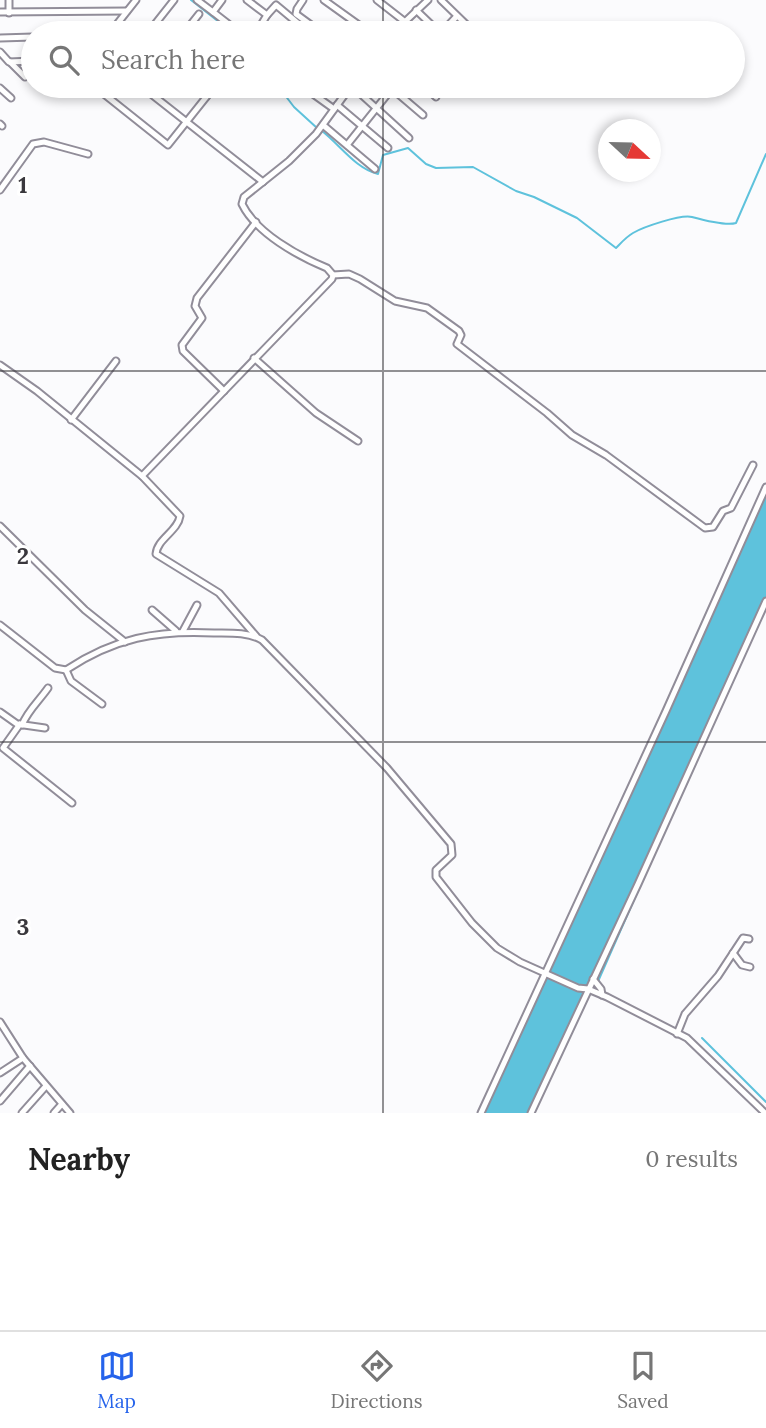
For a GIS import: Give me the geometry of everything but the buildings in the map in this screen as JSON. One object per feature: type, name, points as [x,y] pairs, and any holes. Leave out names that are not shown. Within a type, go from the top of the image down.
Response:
[{"type":"street","points":[[9,0],[9,13]]},
{"type":"street","points":[[119,21],[136,0]]},
{"type":"street","points":[[157,21],[174,0]]},
{"type":"street","points":[[197,0],[225,21]]},
{"type":"street","points":[[213,12],[222,0]]},
{"type":"street","points":[[247,0],[267,15]]},
{"type":"street","points":[[303,0],[296,14],[306,21]]},
{"type":"street","points":[[324,0],[353,21]]},
{"type":"street","points":[[377,0],[404,21],[428,0]]},
{"type":"street","points":[[441,0],[462,21]]},
{"type":"street","points":[[263,21],[276,5],[295,21]]},
{"type":"street","points":[[416,10],[428,21]]},
{"type":"street","points":[[0,12],[127,11]]},
{"type":"street","points":[[193,21],[199,14]]},
{"type":"street","points":[[452,21],[457,16]]},
{"type":"street","points":[[0,37],[21,37]]},
{"type":"street","points":[[0,52],[21,73]]},
{"type":"street","points":[[9,62],[21,62]]},
{"type":"street","points":[[0,88],[11,98]]},
{"type":"street","points":[[109,98],[166,145],[170,145],[205,98]]},
{"type":"street","points":[[156,98],[263,182]]},
{"type":"street","points":[[321,98],[362,126],[388,148]]},
{"type":"street","points":[[333,275],[327,268],[279,242],[256,222],[242,204],[244,197],[289,161],[320,128],[342,98]]},
{"type":"street","points":[[365,98],[409,138]]},
{"type":"street","points":[[347,145],[383,98]]},
{"type":"street","points":[[404,98],[423,115]]},
{"type":"street","points":[[320,128],[347,145],[375,169]]},
{"type":"street","points":[[0,190],[33,144],[44,142],[88,154]]},
{"type":"street","points":[[223,391],[183,351],[182,345],[202,318],[195,306],[198,298],[256,222]]},
{"type":"street","points":[[142,476],[333,275],[349,274],[395,301],[427,308],[459,331],[459,346],[572,435],[606,455],[705,528],[713,527],[723,511],[732,508],[753,465]]},
{"type":"street","points":[[254,358],[316,413],[358,442]]},
{"type":"street","points":[[71,420],[116,361]]},
{"type":"street","points":[[0,365],[37,391],[142,476],[180,516],[179,522],[157,546],[156,554],[219,593],[256,636],[286,662],[387,768],[451,844],[452,855],[436,870],[436,877],[472,923],[505,954],[578,988],[602,995],[687,1038],[765,1113]]},
{"type":"street","points":[[481,1113],[521,1022],[550,976],[766,488]]},
{"type":"street","points":[[0,526],[85,610],[124,642]]},
{"type":"street","points":[[531,1113],[766,601]]},
{"type":"street","points":[[180,631],[197,605]]},
{"type":"street","points":[[152,610],[180,631]]},
{"type":"street","points":[[0,625],[55,668],[66,670],[83,658],[146,634],[180,631],[256,636]]},
{"type":"street","points":[[66,670],[71,681],[102,704]]},
{"type":"street","points":[[48,688],[2,747],[72,803]]},
{"type":"street","points":[[0,712],[21,725],[45,728]]},
{"type":"street","points":[[677,1034],[685,1014],[718,976],[743,938],[749,939]]},
{"type":"street","points":[[733,953],[742,965],[750,967]]},
{"type":"street","points":[[593,979],[602,995]]},
{"type":"street","points":[[0,1022],[23,1058],[70,1113]]},
{"type":"street","points":[[0,1073],[23,1058]]},
{"type":"street","points":[[0,1101],[30,1066]]},
{"type":"street","points":[[22,1113],[46,1086]]},
{"type":"street","points":[[54,1113],[62,1104]]},
{"type":"water","points":[[766,491],[766,603],[598,984],[588,990],[532,1113],[482,1113]]},
{"type":"waterway","points":[[191,0],[218,21]]},
{"type":"waterway","points":[[287,98],[317,128]]},
{"type":"waterway","points":[[322,131],[355,162],[378,174],[383,155],[408,148],[426,164],[436,168],[473,167],[516,191],[577,218],[616,248],[638,230],[680,217],[736,223],[766,154]]},
{"type":"waterway","points":[[702,1038],[766,1102]]}]
